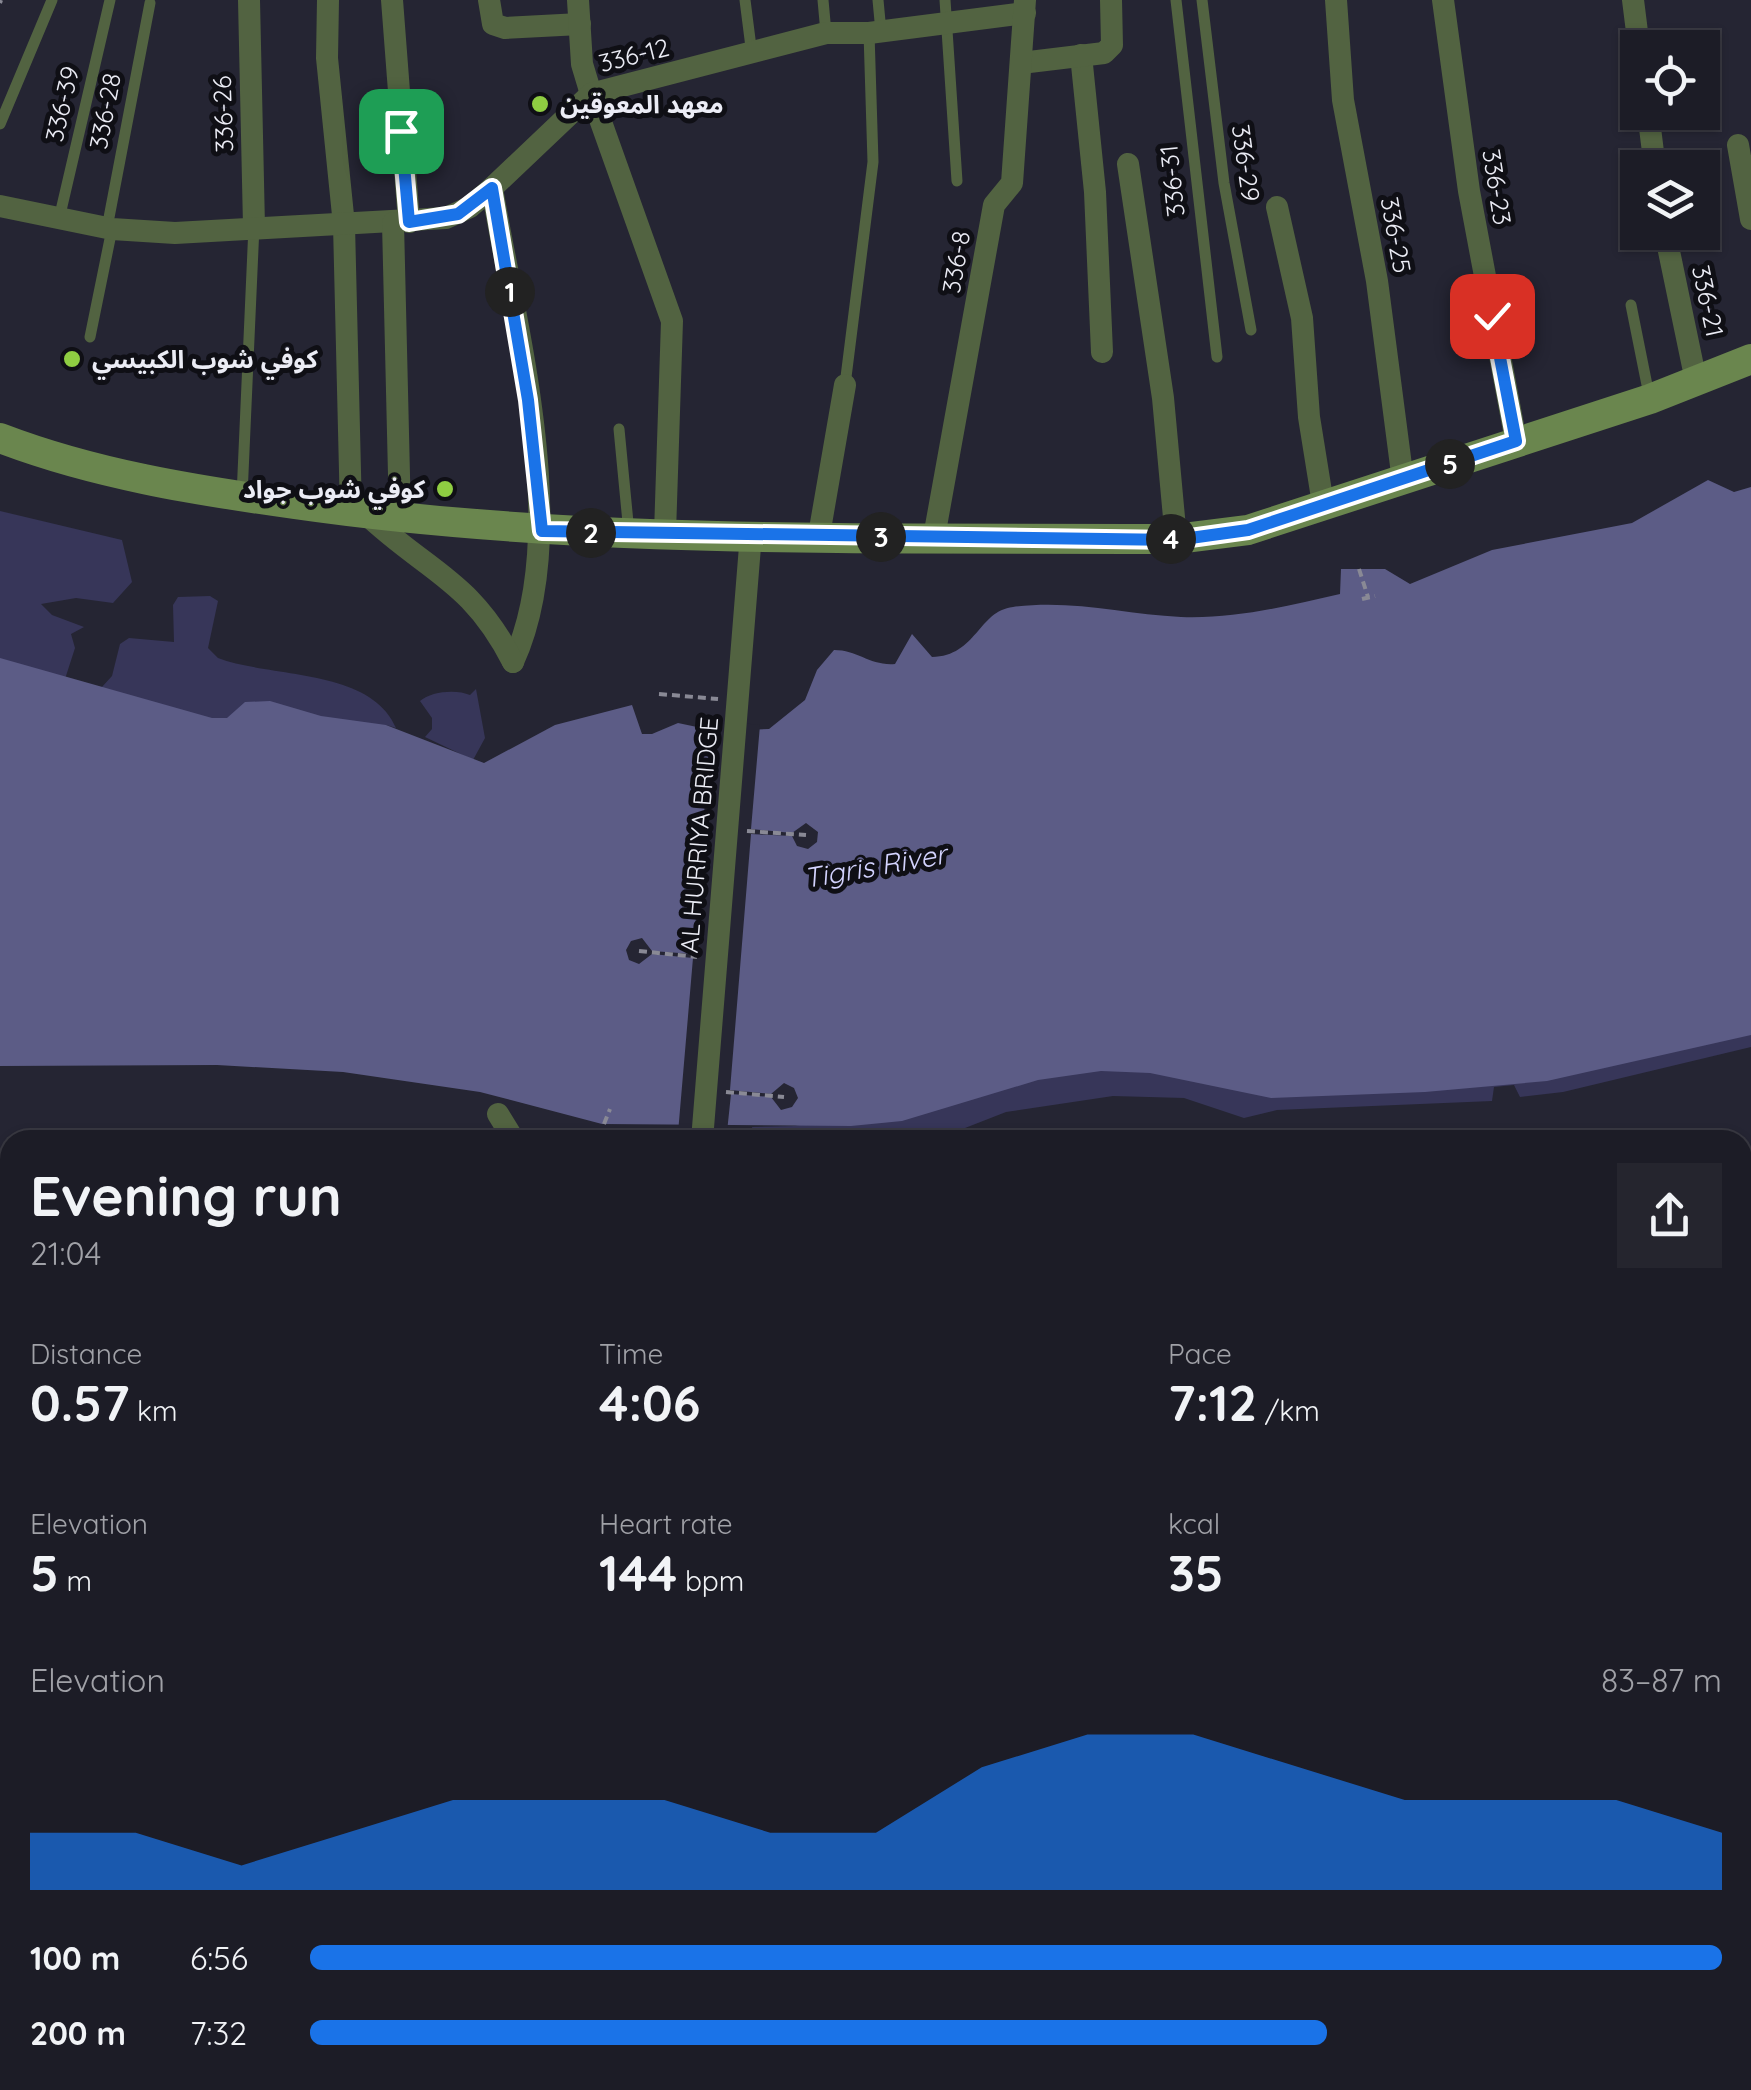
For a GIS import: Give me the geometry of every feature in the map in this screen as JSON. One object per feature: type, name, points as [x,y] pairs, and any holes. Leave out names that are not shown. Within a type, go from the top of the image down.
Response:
[{"type":"street","name":"336-26","points":[[249,0],[254,226]]},
{"type":"street","points":[[328,0],[327,58],[344,226],[358,513]]},
{"type":"street","points":[[392,0],[401,222],[400,517]]},
{"type":"street","points":[[489,0],[493,24],[505,28],[580,24]]},
{"type":"street","points":[[578,0],[582,64],[672,321],[665,534]]},
{"type":"street","points":[[1021,63],[1104,52],[1112,46],[1112,0]]},
{"type":"street","name":"336-25","points":[[1336,0],[1343,100],[1377,281],[1404,481]]},
{"type":"street","name":"336-23","points":[[1443,0],[1469,191],[1516,441]]},
{"type":"street","points":[[1634,0],[1638,30]]},
{"type":"street","name":"336-12","points":[[0,206],[110,228],[175,233],[254,226],[344,226],[458,214],[492,188],[591,94],[826,33],[946,24],[1025,6]]},
{"type":"street","name":"336-8","points":[[934,537],[994,205],[1012,183],[1025,6]]},
{"type":"street","points":[[1081,56],[1096,192],[1102,352]]},
{"type":"street","points":[[1738,145],[1751,220]]},
{"type":"street","points":[[1128,164],[1164,398],[1176,540]]},
{"type":"street","points":[[358,513],[469,595],[495,627],[513,662],[525,636],[542,531],[528,400],[492,188]]},
{"type":"street","points":[[1277,207],[1302,318],[1309,418],[1323,504]]},
{"type":"street","name":"336-21","points":[[1669,250],[1696,381]]},
{"type":"street","points":[[0,438],[102,470],[242,496],[358,513],[542,531],[1176,540],[1248,530],[1650,399],[1751,360]]},
{"type":"street","points":[[819,535],[844,385]]},
{"type":"street","name":"AL HURRIYA BRIDGE","points":[[703,1130],[750,534]]},
{"type":"street","points":[[498,1114],[508,1130]]},
{"type":"lane","points":[[0,124],[52,0]]},
{"type":"lane","name":"336-39","points":[[59,219],[110,0]]},
{"type":"lane","points":[[745,0],[752,55]]},
{"type":"lane","points":[[824,0],[826,33]]},
{"type":"lane","points":[[844,385],[873,162],[878,0]]},
{"type":"lane","points":[[945,0],[957,180]]},
{"type":"lane","name":"336-31","points":[[1176,0],[1217,357]]},
{"type":"lane","name":"336-29","points":[[1202,0],[1224,183],[1251,330]]},
{"type":"lane","name":"336-28","points":[[90,337],[150,3]]},
{"type":"lane","points":[[242,496],[254,226]]},
{"type":"lane","points":[[1631,304],[1650,399]]},
{"type":"lane","points":[[618,429],[629,533]]},
{"type":"path","points":[[1359,569],[1365,598],[1375,596]]},
{"type":"path","points":[[660,694],[737,700]]},
{"type":"path","points":[[727,830],[806,835]]},
{"type":"path","points":[[639,951],[717,958]]},
{"type":"path","points":[[706,1090],[784,1096]]},
{"type":"path","points":[[604,1124],[610,1109]]},
{"type":"shaded area","points":[[0,511],[122,540],[132,582],[113,603],[76,598],[41,604],[52,615],[84,627],[71,634],[75,648],[65,679],[36,671],[0,700]]},
{"type":"shaded area","points":[[210,596],[218,601],[208,648],[218,658],[342,685],[383,709],[396,728],[386,725],[296,751],[101,688],[112,676],[120,644],[129,638],[174,642],[173,605],[178,597]]},
{"type":"shaded area","points":[[476,689],[485,738],[473,760],[425,737],[432,729],[432,718],[420,701],[444,692],[470,695]]},
{"type":"shaded area","points":[[1751,1011],[1751,1047],[1563,1092],[1520,1097],[1514,1085],[1494,1087],[1492,1101],[1277,1110],[1244,1118],[1184,1098],[1113,1096],[1006,1112],[960,1130],[752,1130],[752,1127],[795,1126],[975,1081]]},
{"type":"water","name":"Tigris River","points":[[1708,480],[1734,492],[1751,487],[1751,1035],[1547,1081],[1425,1092],[1271,1098],[1150,1073],[1101,1071],[1038,1080],[902,1121],[851,1126],[602,1124],[480,1092],[343,1072],[217,1065],[0,1066],[0,658],[212,718],[227,718],[245,702],[270,701],[321,716],[386,725],[484,763],[555,725],[632,705],[642,734],[678,723],[716,731],[769,729],[805,700],[817,670],[834,650],[895,664],[912,634],[932,657],[947,655],[968,642],[992,616],[1013,607],[1056,605],[1181,617],[1222,616],[1340,594],[1341,569],[1385,569],[1410,584],[1492,550],[1632,523]]},
{"type":"pier","points":[[711,725],[760,725],[751,829],[792,833],[806,823],[818,832],[817,842],[808,849],[797,846],[792,836],[751,834],[730,1090],[771,1094],[784,1083],[794,1088],[798,1098],[792,1107],[781,1110],[771,1097],[731,1094],[727,1130],[678,1130],[693,958],[652,954],[639,964],[629,960],[626,950],[631,941],[642,938],[652,951],[693,954]]},
{"type":"place","name":"معهد المعوقين","points":[[540,104]]},
{"type":"place","name":"كوفي شوب الكبيسي","points":[[72,359]]},
{"type":"place","name":"كوفي شوب جواد","points":[[445,489]]},
{"type":"route","points":[[401,131],[409,222],[458,214],[492,188],[528,400],[542,531],[1176,540],[1248,530],[1516,441],[1492,316]]}]
